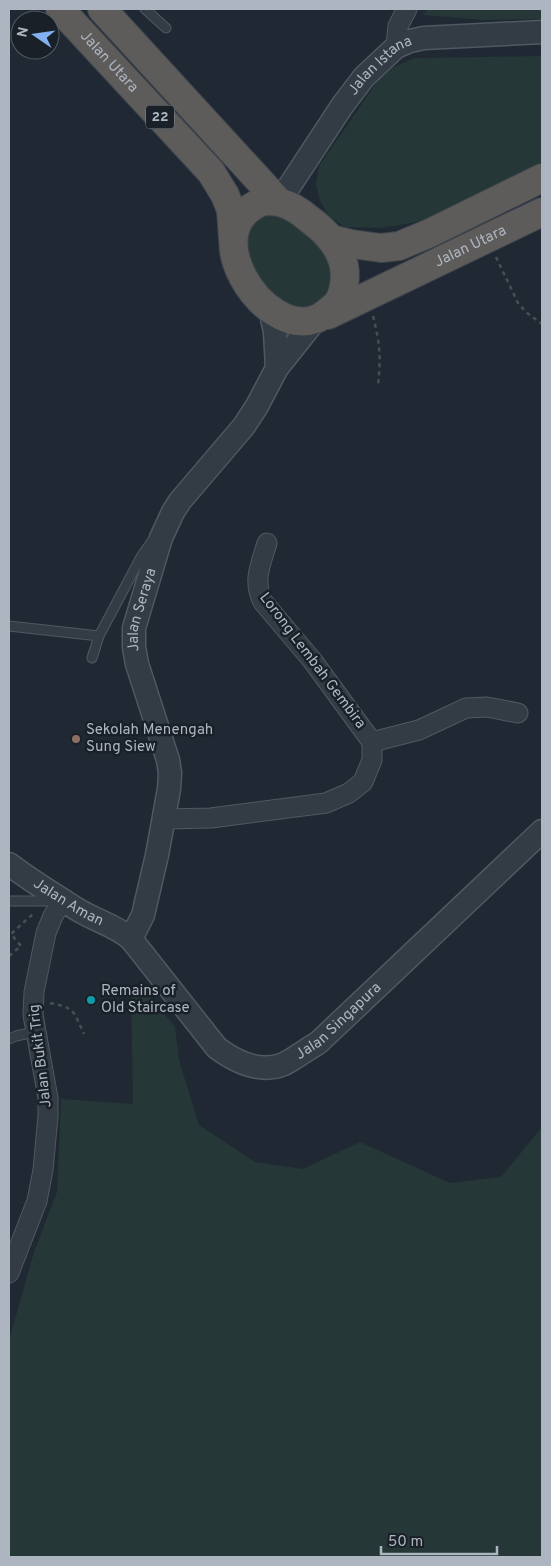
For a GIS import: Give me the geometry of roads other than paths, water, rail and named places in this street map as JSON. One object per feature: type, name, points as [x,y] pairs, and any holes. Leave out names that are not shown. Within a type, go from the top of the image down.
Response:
[{"type":"highway","name":"Jalan Utara","points":[[60,9],[211,172],[225,195],[231,210],[233,239]]},
{"type":"highway","name":"Jalan Utara","points":[[102,9],[279,202]]},
{"type":"highway","name":"Jalan Utara","points":[[332,239],[381,248],[399,246],[430,233],[542,178]]},
{"type":"highway","points":[[233,239],[238,224],[245,212],[254,205],[264,201],[279,202]]},
{"type":"highway","name":"22","points":[[233,239],[235,259],[241,274],[250,290],[270,309],[283,316],[304,321],[316,319],[338,303],[346,277],[344,263],[338,249],[332,239],[303,214],[279,202]]},
{"type":"highway","name":"Jalan Utara","points":[[316,319],[331,314],[542,212]]},
{"type":"street","points":[[396,47],[398,26],[406,9]]},
{"type":"street","name":"Jalan Istana","points":[[279,202],[364,77],[396,47],[424,38],[542,32]]},
{"type":"street","points":[[270,309],[275,332],[277,368]]},
{"type":"street","name":"Jalan Seraya","points":[[131,939],[143,915],[164,818],[170,773],[168,760],[136,664],[134,628],[161,538],[172,512],[192,485],[244,426],[277,368],[316,319]]},
{"type":"street","name":"Lorong Lembah Gembira","points":[[164,818],[211,818],[326,803],[349,793],[363,782],[372,760],[372,742],[312,660],[262,602],[256,582],[267,543]]},
{"type":"street","points":[[372,742],[419,730],[466,708],[487,707],[518,713]]},
{"type":"street","name":"Jalan Singapura","points":[[131,939],[217,1048],[230,1058],[247,1066],[265,1067],[283,1064],[318,1043],[542,831]]},
{"type":"street","name":"Jalan Aman","points":[[9,864],[63,900],[86,914],[114,926],[131,939]]},
{"type":"street","name":"Jalan Bukit Trig","points":[[9,1272],[14,1243],[37,1201],[43,1170],[48,1098],[35,1032],[34,1000],[38,969],[46,933],[53,916],[63,900]]},
{"type":"lane","points":[[145,9],[166,28]]},
{"type":"lane","points":[[92,658],[99,636],[141,556],[172,512]]},
{"type":"lane","points":[[9,626],[99,636]]},
{"type":"lane","points":[[9,901],[63,900]]},
{"type":"lane","points":[[9,1039],[35,1032]]},
{"type":"place","name":"Sekolah Menengah Sung Siew","points":[[76,739]]},
{"type":"place","name":"Remains of Old Staircase","points":[[91,1000]]}]
